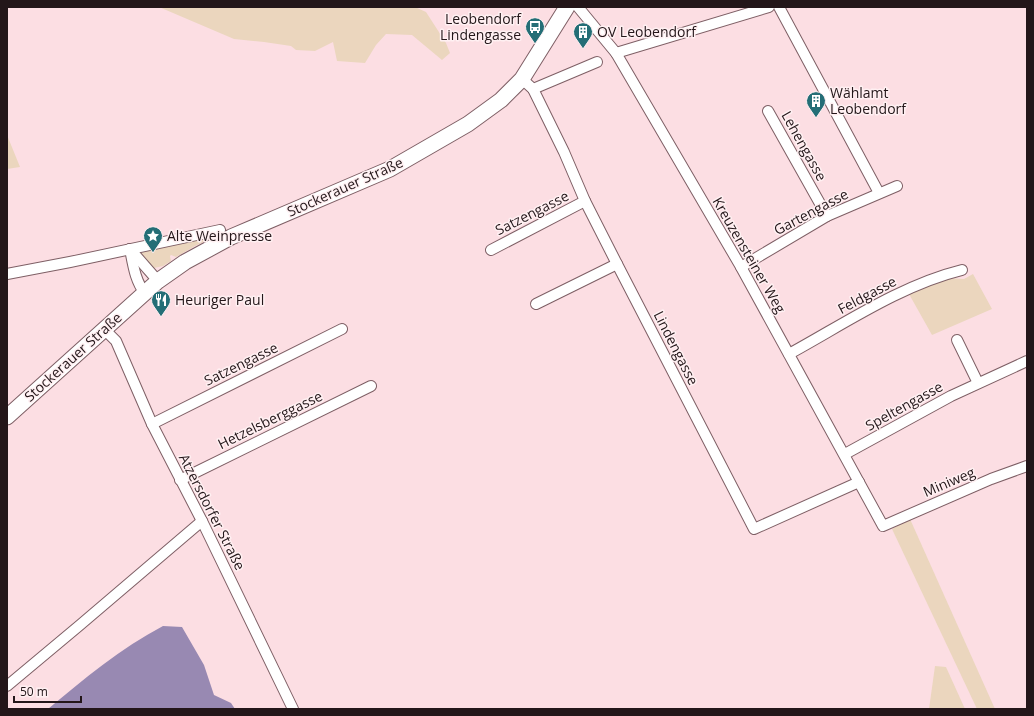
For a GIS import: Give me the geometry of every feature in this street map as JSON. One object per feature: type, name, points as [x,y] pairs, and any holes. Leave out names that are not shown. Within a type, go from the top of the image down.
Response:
[{"type":"street","name":"Stockerauer Straße","points":[[7,417],[158,281],[185,262],[231,237],[354,185],[419,153],[468,124],[501,100],[527,84],[567,7]]},
{"type":"street","name":"Kreuzensteiner Weg","points":[[578,7],[616,53],[741,268],[845,454],[883,526]]},
{"type":"street","points":[[616,53],[769,7]]},
{"type":"street","points":[[779,7],[879,193]]},
{"type":"street","points":[[527,84],[597,62]]},
{"type":"street","name":"Lindengasse","points":[[527,84],[564,152],[585,200],[617,264],[754,529],[859,482]]},
{"type":"street","name":"Lehengasse","points":[[768,111],[827,216]]},
{"type":"street","name":"Gartengasse","points":[[741,268],[827,216],[897,186]]},
{"type":"street","name":"Satzengasse","points":[[491,250],[585,200]]},
{"type":"street","points":[[7,274],[220,230]]},
{"type":"street","points":[[130,249],[158,281]]},
{"type":"street","points":[[130,249],[136,278],[145,293]]},
{"type":"street","points":[[536,304],[617,264]]},
{"type":"street","name":"Feldgasse","points":[[789,354],[911,287],[962,270]]},
{"type":"street","name":"Atzersdorfer Straße","points":[[104,329],[116,342],[152,424],[202,521],[293,709]]},
{"type":"street","name":"Satzengasse","points":[[152,424],[342,329]]},
{"type":"street","points":[[957,340],[978,383]]},
{"type":"street","name":"Speltengasse","points":[[845,454],[951,396],[1027,361]]},
{"type":"street","name":"Hetzelsberggasse","points":[[180,480],[371,386]]},
{"type":"street","name":"Miniweg","points":[[883,526],[991,479],[1027,466]]},
{"type":"street","points":[[7,686],[202,521]]},
{"type":"shaded area","points":[[159,7],[415,7],[426,12],[446,43],[450,53],[442,60],[412,35],[386,34],[376,45],[365,63],[337,61],[333,42],[315,51],[296,50],[291,46],[234,39]]},
{"type":"shaded area","points":[[7,135],[20,167],[7,169]]},
{"type":"shaded area","points":[[218,235],[176,257],[171,255],[171,261],[163,266],[154,268],[139,253]]},
{"type":"shaded area","points":[[973,274],[992,309],[932,335],[909,294],[947,278],[964,279]]},
{"type":"shaded area","points":[[910,519],[995,709],[977,709],[892,529]]},
{"type":"shaded area","points":[[163,626],[182,627],[204,665],[214,695],[231,703],[235,709],[48,709],[89,675],[118,654]]},
{"type":"shaded area","points":[[935,666],[946,667],[965,709],[929,709]]},
{"type":"place","name":"Leobendorf Lindengasse","points":[[535,44]]},
{"type":"place","name":"OV Leobendorf","points":[[583,49]]},
{"type":"place","name":"Wählamt Leobendorf","points":[[816,118]]},
{"type":"place","name":"Alte Weinpresse","points":[[153,253]]},
{"type":"place","name":"Heuriger Paul","points":[[161,317]]}]
